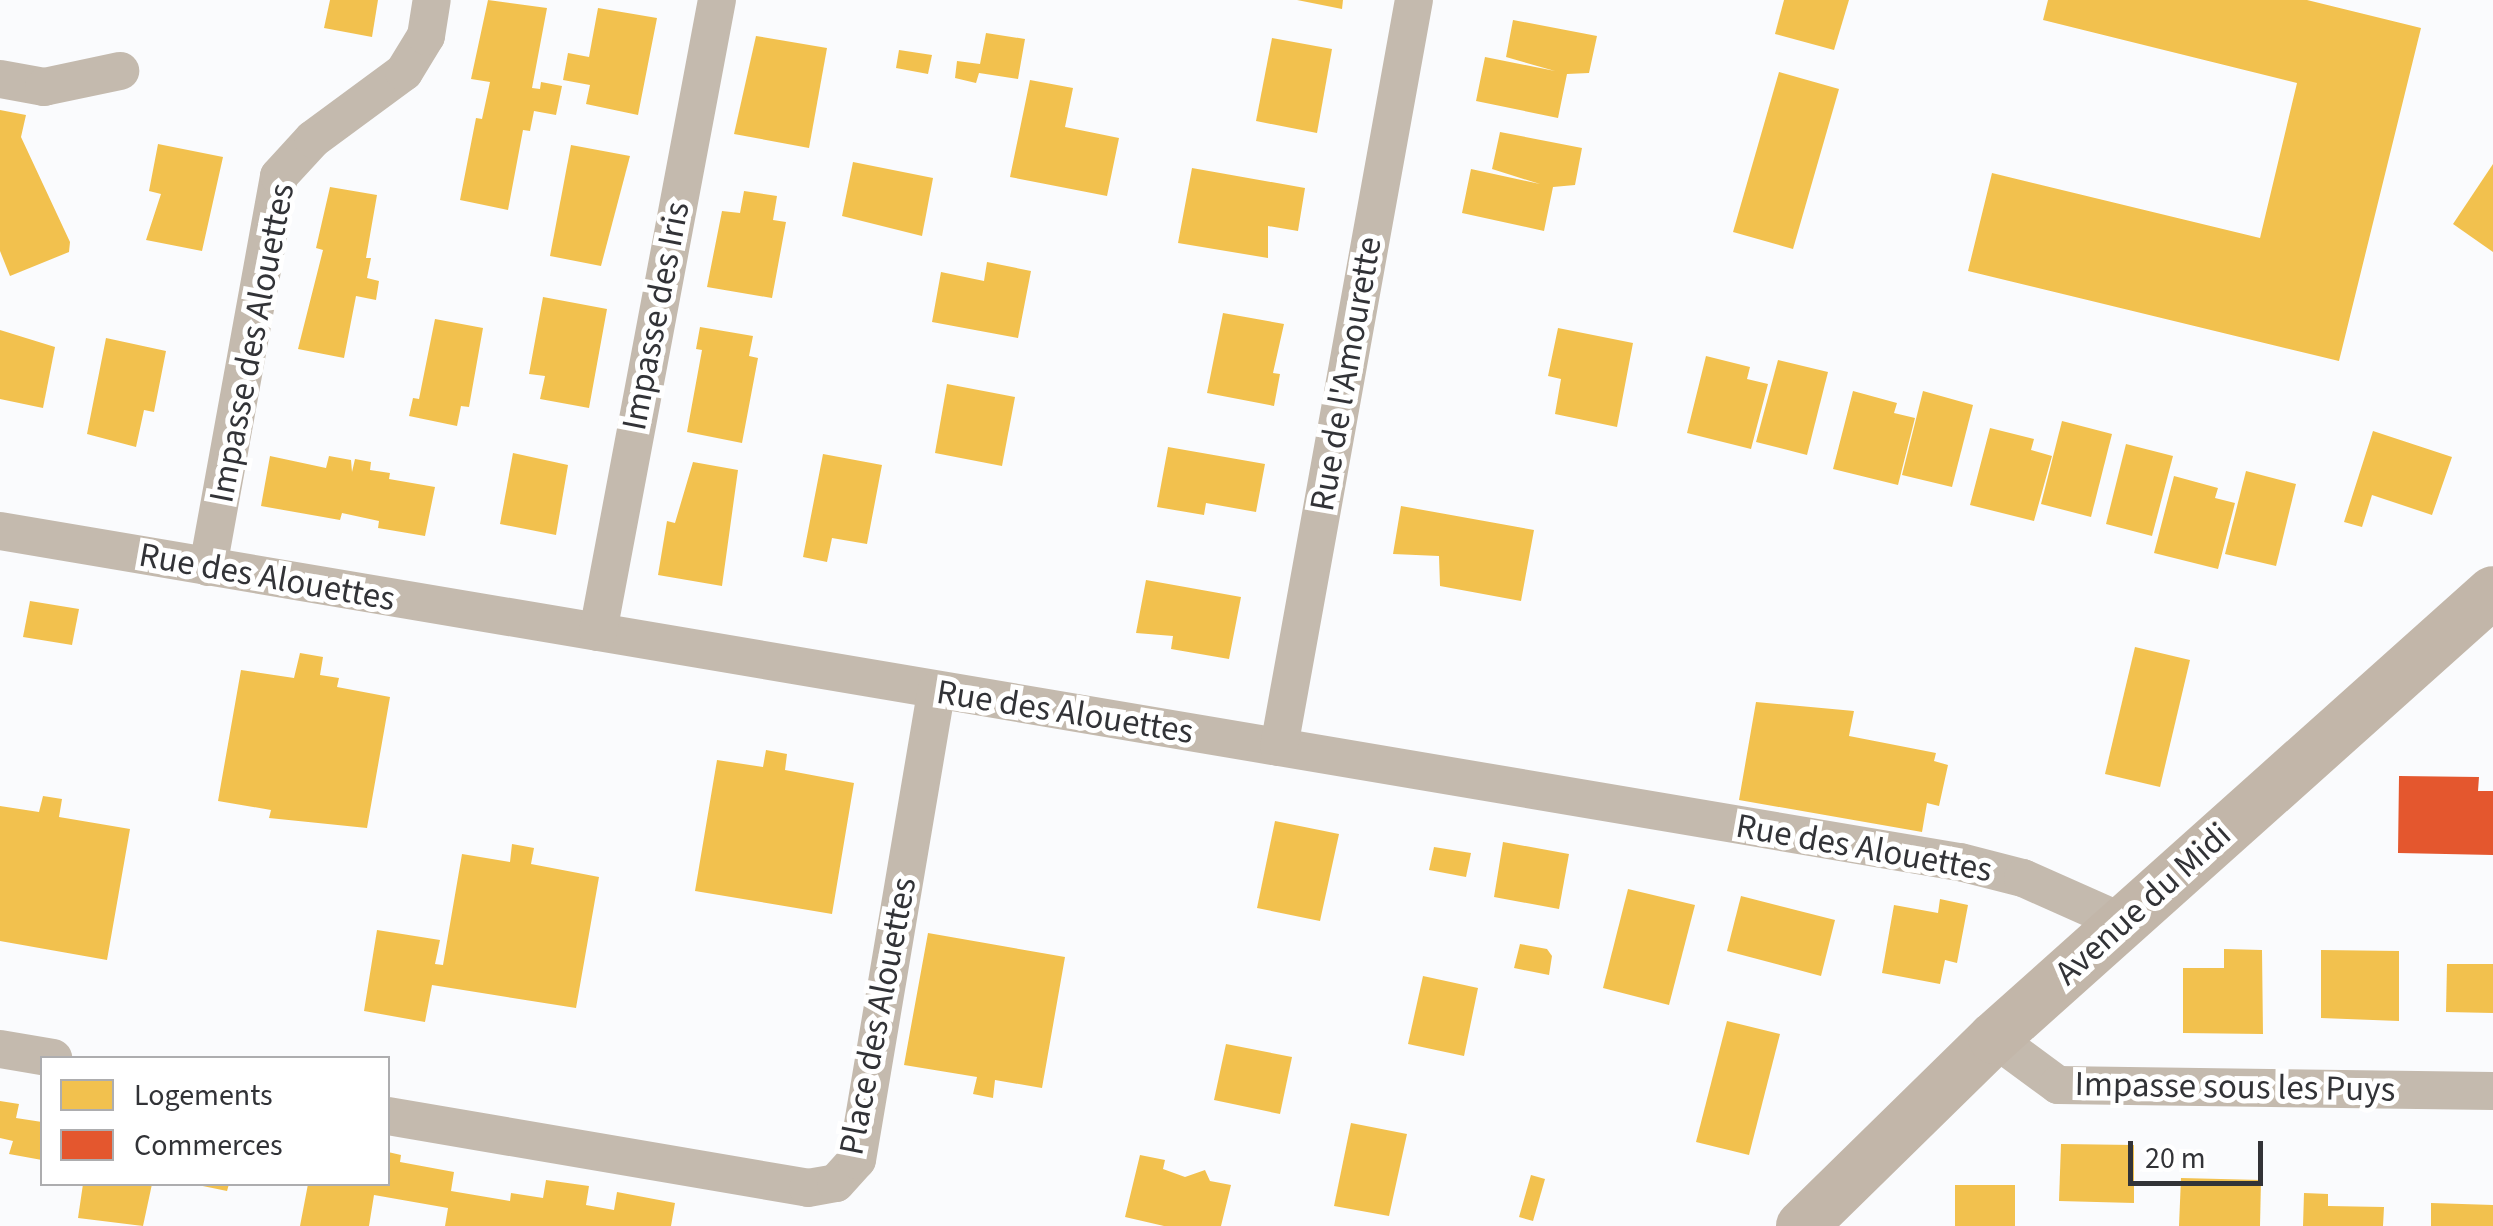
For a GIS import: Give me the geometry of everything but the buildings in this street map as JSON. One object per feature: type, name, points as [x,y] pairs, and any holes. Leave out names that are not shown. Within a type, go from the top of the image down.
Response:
[{"type":"street","name":"Impasse des Alouettes","points":[[208,567],[279,176],[313,139],[404,72],[426,36],[432,0]]},
{"type":"street","name":"Impasse des Iris","points":[[598,632],[717,0]]},
{"type":"street","name":"Rue de l'Amourette","points":[[1279,748],[1414,0]]},
{"type":"street","points":[[0,79],[44,87],[120,71]]},
{"type":"street","name":"Rue des Alouettes","points":[[0,531],[1960,862],[2024,878],[2122,922]]},
{"type":"street","name":"Avenue du Midi","points":[[1802,1226],[1994,1038],[2493,592]]},
{"type":"street","name":"Place des Alouettes","points":[[390,1116],[808,1188],[836,1183],[857,1160],[936,692]]},
{"type":"street","name":"Impasse sous les Puys","points":[[1994,1038],[2058,1085],[2493,1091]]},
{"type":"street","points":[[0,1050],[40,1056]]}]
